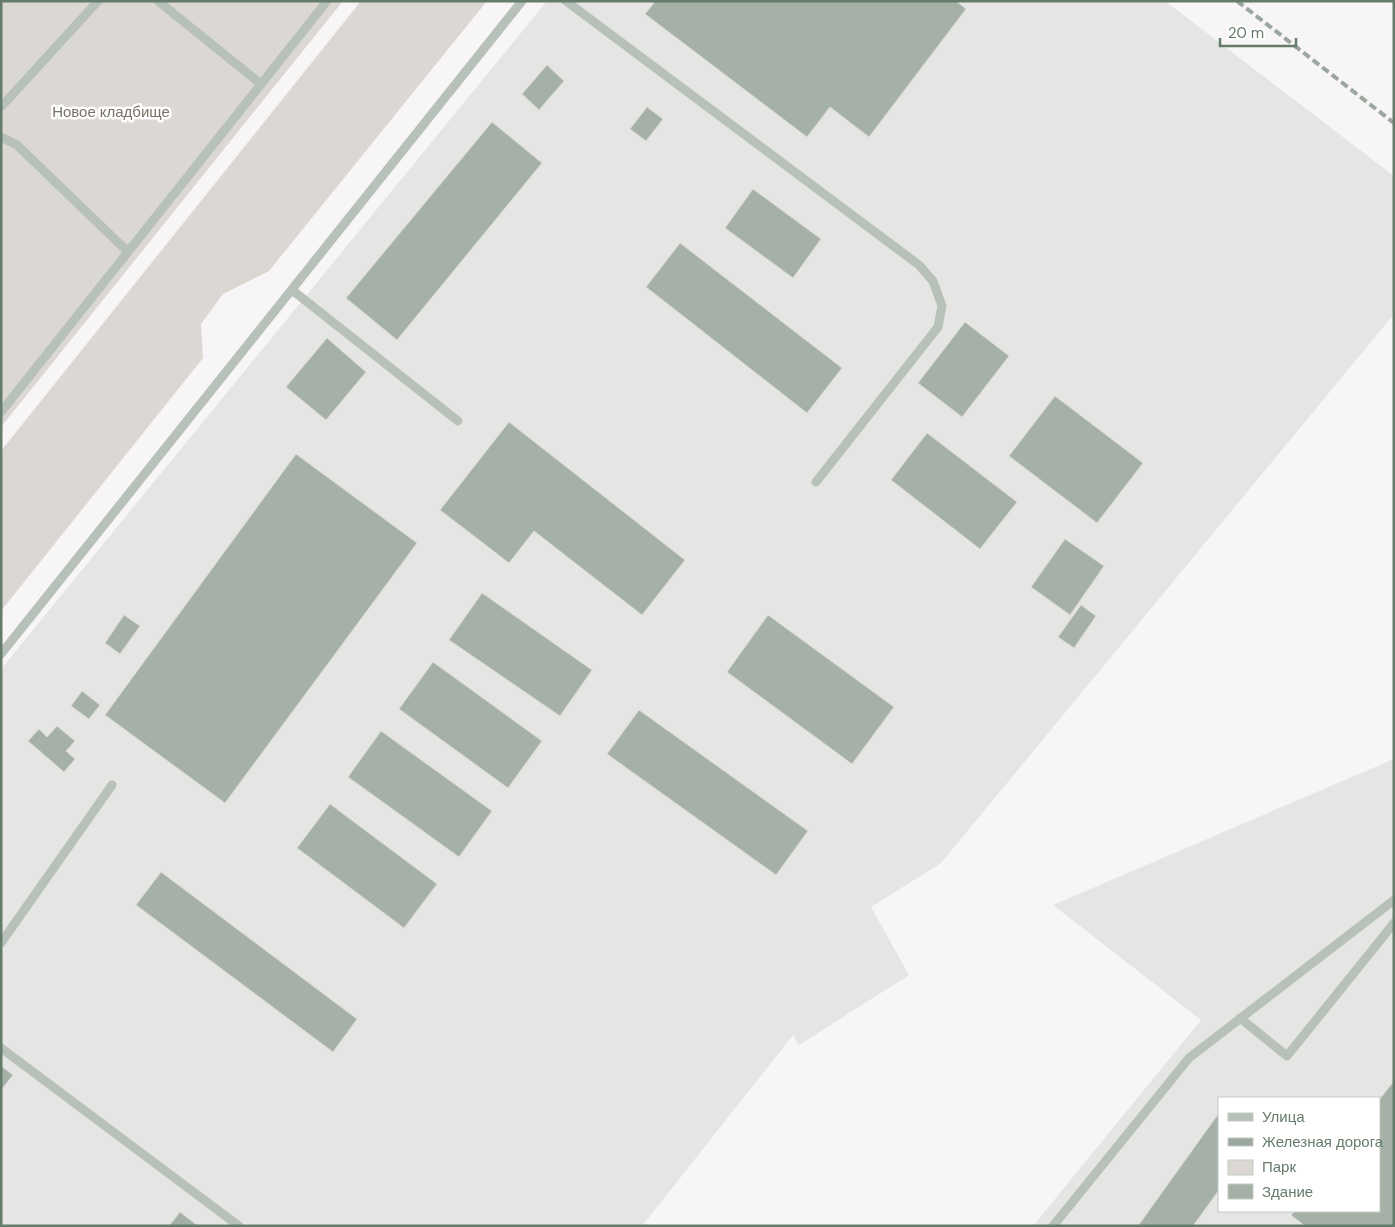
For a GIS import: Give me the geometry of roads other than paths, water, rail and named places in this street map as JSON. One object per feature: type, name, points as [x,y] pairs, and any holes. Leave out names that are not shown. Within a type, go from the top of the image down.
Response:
[{"type":"lane","points":[[1,108],[98,1]]},
{"type":"lane","points":[[158,1],[261,84]]},
{"type":"lane","points":[[1,412],[327,1]]},
{"type":"lane","points":[[1,654],[522,1]]},
{"type":"lane","points":[[566,1],[919,265],[933,281],[942,306],[938,326],[816,482]]},
{"type":"lane","points":[[1,137],[16,145],[128,252]]},
{"type":"lane","points":[[292,290],[458,421]]},
{"type":"lane","points":[[1,943],[112,785]]},
{"type":"lane","points":[[1053,1226],[1189,1058],[1394,900]]},
{"type":"lane","points":[[1240,1018],[1287,1056],[1394,922]]},
{"type":"lane","points":[[1,1048],[239,1226]]},
{"type":"railway","points":[[1237,1],[1394,123]]},
{"type":"park label","name":"Новое кладбище","points":[[111,112]]}]
